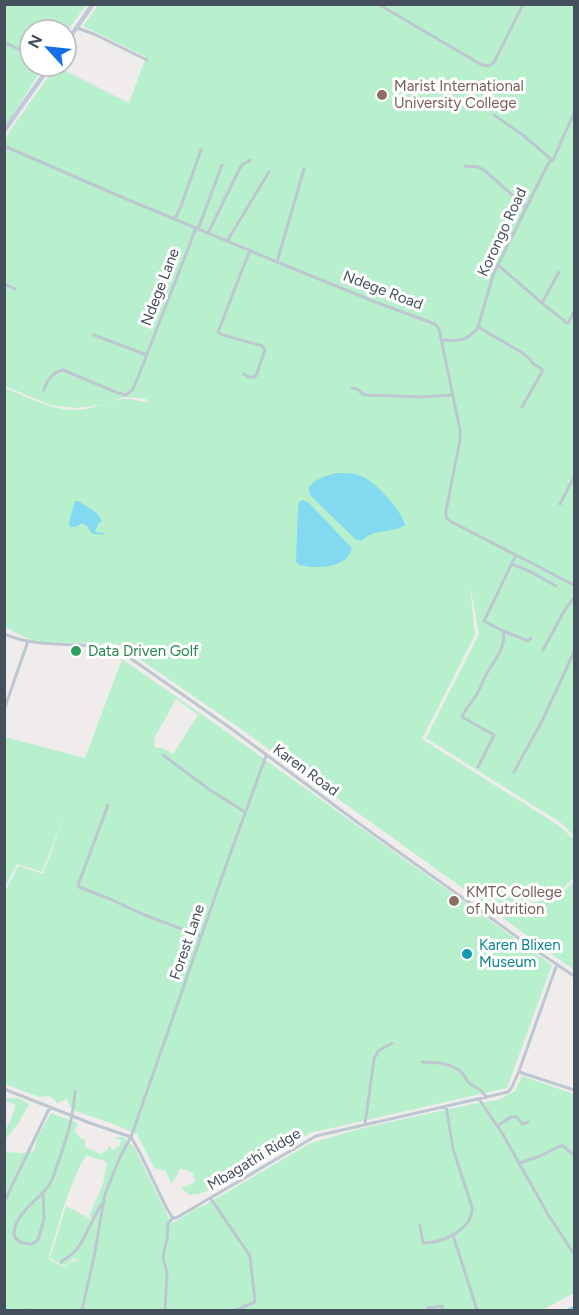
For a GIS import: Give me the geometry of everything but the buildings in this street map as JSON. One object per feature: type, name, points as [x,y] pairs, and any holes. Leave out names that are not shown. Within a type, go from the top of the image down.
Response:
[{"type":"main road","points":[[78,26],[93,4]]},
{"type":"main road","points":[[4,131],[42,78]]},
{"type":"street","points":[[378,4],[482,65],[489,66],[494,62],[523,4]]},
{"type":"street","points":[[78,28],[147,60]]},
{"type":"street","points":[[4,42],[18,49]]},
{"type":"street","name":"Korongo Road","points":[[478,327],[493,274],[574,113]]},
{"type":"street","points":[[494,115],[523,135],[552,160]]},
{"type":"street","name":"Ndege Road","points":[[4,146],[277,262],[435,324],[439,329],[460,436],[446,517],[574,585]]},
{"type":"street","points":[[175,219],[201,150]]},
{"type":"street","points":[[208,233],[240,168],[250,160]]},
{"type":"street","name":"Ndege Lane","points":[[44,390],[46,381],[57,371],[63,370],[118,393],[128,395],[133,390],[222,165]]},
{"type":"street","points":[[465,166],[484,170],[526,207]]},
{"type":"street","points":[[277,262],[304,169]]},
{"type":"street","points":[[228,241],[269,172]]},
{"type":"street","points":[[244,374],[248,377],[255,376],[265,350],[262,346],[218,332],[250,250]]},
{"type":"street","points":[[498,265],[567,323],[574,311]]},
{"type":"street","points":[[542,303],[558,272]]},
{"type":"street","points":[[4,284],[15,289]]},
{"type":"street","points":[[441,340],[463,340],[474,333],[478,327],[521,352],[542,369],[543,372],[522,408]]},
{"type":"street","points":[[94,335],[147,355]]},
{"type":"street","points":[[352,388],[366,395],[422,397],[453,395]]},
{"type":"street","points":[[560,504],[574,477]]},
{"type":"street","points":[[516,555],[484,621],[525,640],[531,638]]},
{"type":"street","points":[[512,564],[556,586]]},
{"type":"street","points":[[543,650],[574,597]]},
{"type":"street","points":[[478,767],[494,735],[462,717],[502,648],[503,631]]},
{"type":"street","name":"Karen Road","points":[[4,633],[28,641],[97,646],[120,651],[574,976]]},
{"type":"street","points":[[4,710],[28,641]]},
{"type":"street","points":[[514,772],[543,719],[574,652]]},
{"type":"street","points":[[4,688],[11,690]]},
{"type":"street","points":[[163,755],[245,812]]},
{"type":"street","name":"Forest Lane","points":[[102,1203],[131,1137],[266,756]]},
{"type":"street","points":[[108,805],[78,885],[142,914],[201,936]]},
{"type":"street","name":"Mbagathi Ridge","points":[[173,1218],[177,1218],[316,1136],[508,1092],[519,1071],[557,964]]},
{"type":"street","points":[[365,1124],[374,1059],[378,1051],[392,1043]]},
{"type":"street","points":[[422,1062],[450,1065],[462,1072],[469,1083],[482,1091],[486,1098]]},
{"type":"street","points":[[519,1071],[574,1090]]},
{"type":"street","points":[[4,1089],[131,1137],[173,1218],[168,1223],[163,1257],[167,1273],[165,1311]]},
{"type":"street","points":[[44,1192],[44,1219],[38,1240],[32,1244],[15,1239],[14,1235],[21,1216],[44,1192],[52,1179],[73,1116],[75,1091]]},
{"type":"street","points":[[479,1099],[574,1254]]},
{"type":"street","points":[[420,1225],[424,1243],[437,1241],[453,1235],[468,1222],[472,1213],[453,1149],[446,1106]]},
{"type":"street","points":[[4,1202],[50,1107]]},
{"type":"street","points":[[497,1126],[511,1117],[517,1117],[522,1124],[528,1122]]},
{"type":"street","points":[[520,1163],[563,1146],[574,1155]]},
{"type":"street","points":[[210,1199],[250,1256],[255,1302],[236,1311]]},
{"type":"street","points":[[61,1262],[79,1246],[102,1203]]},
{"type":"street","points":[[77,1311],[82,1310],[94,1257],[102,1203]]},
{"type":"street","points":[[453,1235],[477,1311]]},
{"type":"street","points":[[428,1308],[442,1306],[443,1311]]},
{"type":"green space","points":[[5,5],[86,5],[77,18],[18,18],[18,78],[36,78],[5,127]]},
{"type":"green space","points":[[98,5],[574,5],[574,836],[560,822],[426,738],[479,634],[470,585],[475,635],[422,739],[558,825],[574,839],[574,878],[561,890],[534,900],[485,904],[118,644],[36,642],[5,627],[5,388],[57,408],[76,410],[88,409],[121,399],[149,402],[146,399],[124,397],[100,405],[76,408],[50,405],[5,386],[5,141],[47,78],[78,77],[129,103],[146,57],[83,26]]},
{"type":"green space","points":[[122,659],[552,965],[507,1088],[310,1133],[210,1190],[189,1195],[181,1188],[195,1182],[193,1173],[180,1168],[171,1184],[166,1171],[154,1168],[137,1134],[72,1110],[67,1099],[58,1103],[49,1096],[39,1097],[5,1084],[5,892],[18,866],[43,874],[67,808],[42,872],[17,864],[5,887],[5,737],[85,758]],"holes":[[[176,699],[198,715],[173,754],[154,745],[155,737]]]},
{"type":"green space","points":[[574,881],[574,970],[488,907],[537,902],[564,891]]},
{"type":"green space","points":[[522,1076],[574,1094],[574,1293],[542,1310],[5,1310],[5,1152],[34,1151],[37,1138],[51,1113],[78,1123],[75,1131],[81,1139],[85,1140],[85,1147],[101,1154],[108,1149],[109,1145],[113,1150],[120,1145],[121,1140],[112,1138],[124,1137],[134,1147],[173,1223],[311,1143],[363,1128],[498,1100],[515,1091]],"holes":[[[86,1155],[107,1162],[103,1184],[89,1216],[101,1227],[66,1206],[50,1258],[64,1266],[75,1258],[81,1263],[75,1260],[64,1267],[49,1258],[74,1179]]]},
{"type":"green space","points":[[5,1098],[19,1098],[29,1104],[16,1127],[5,1139],[15,1104],[6,1101]]},
{"type":"water","points":[[337,473],[358,475],[374,484],[393,504],[405,525],[372,534],[362,541],[355,539],[310,495],[309,488],[314,482]]},
{"type":"water","points":[[303,500],[309,503],[352,548],[349,555],[338,564],[314,567],[299,565],[296,562],[298,506]]},
{"type":"water","points":[[75,501],[97,513],[102,521],[95,532],[105,535],[93,534],[82,523],[76,527],[70,527],[69,522]]},
{"type":"waterway","points":[[570,1310],[574,1309]]},
{"type":"place","name":"Marist International University College","points":[[382,95]]},
{"type":"place","name":"Data Driven Golf","points":[[76,651]]},
{"type":"place","name":"KMTC College of Nutrition","points":[[454,901]]},
{"type":"place","name":"Karen Blixen Museum","points":[[467,954]]}]
